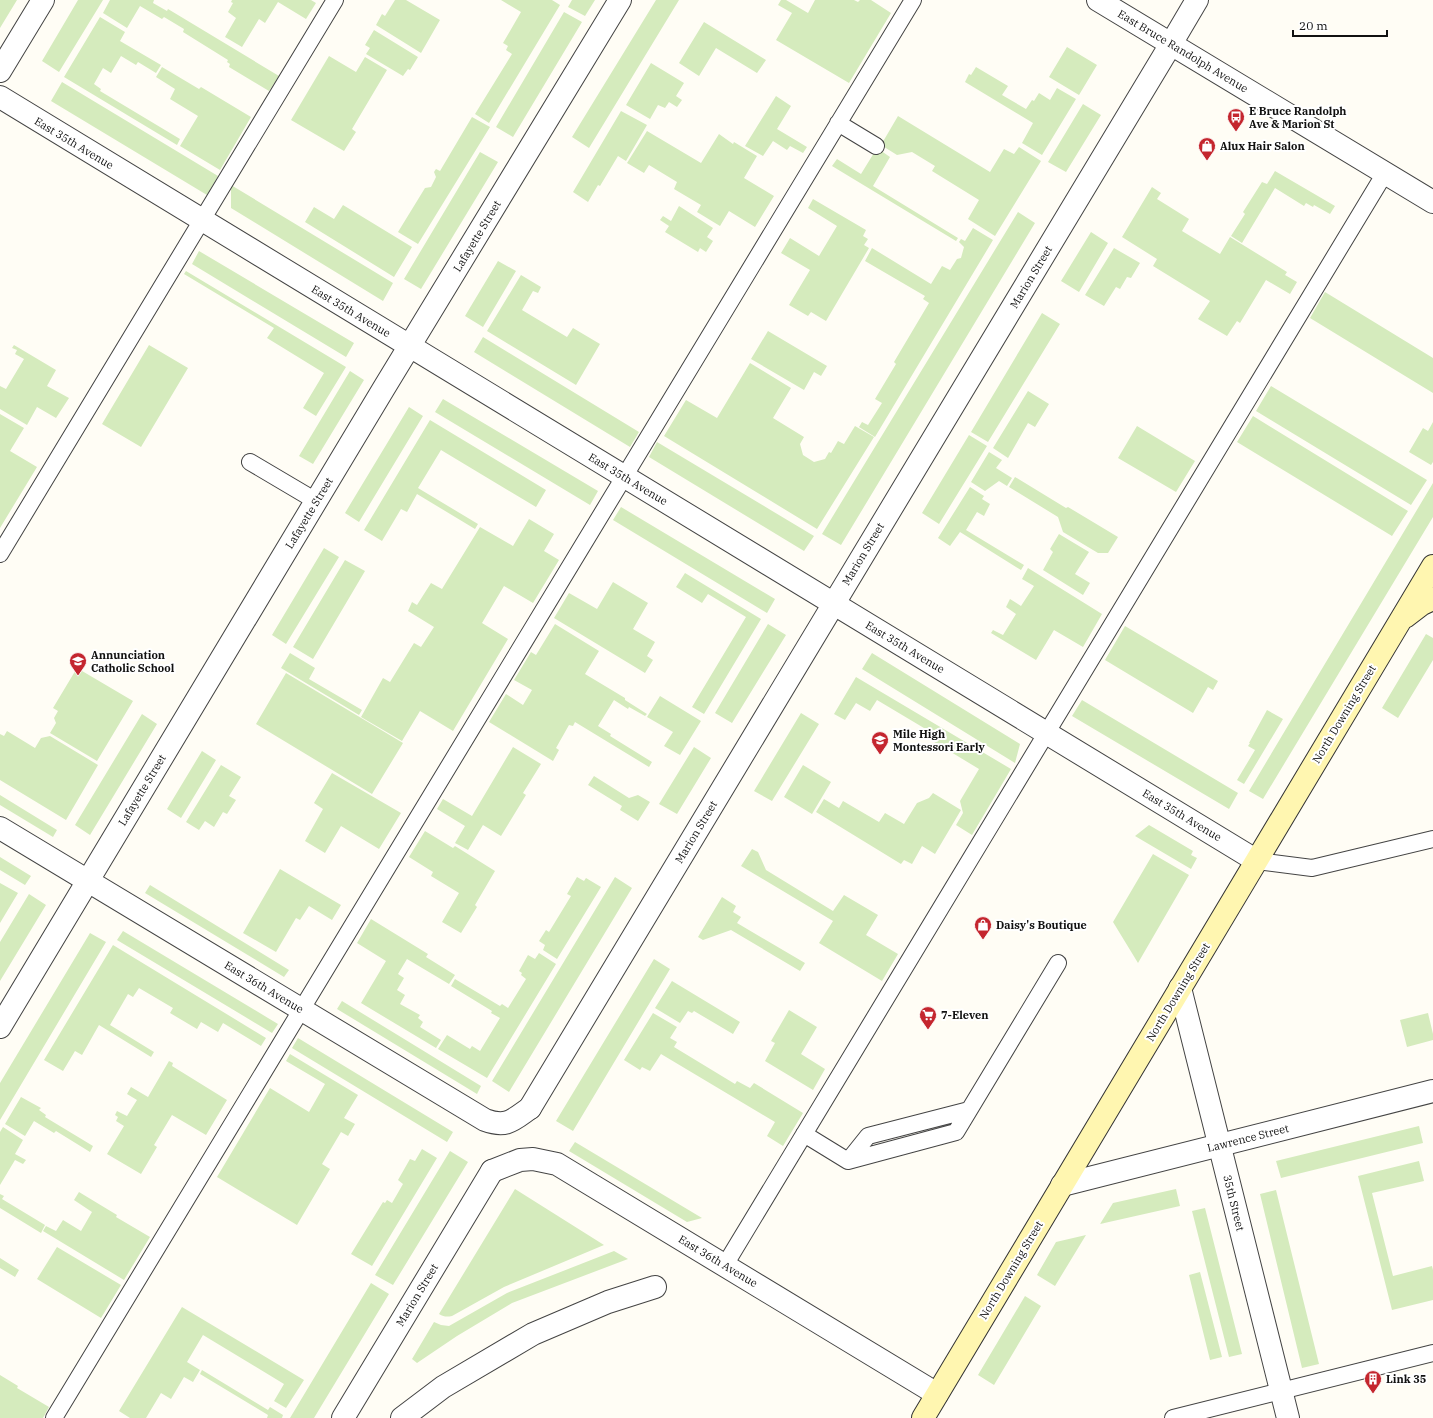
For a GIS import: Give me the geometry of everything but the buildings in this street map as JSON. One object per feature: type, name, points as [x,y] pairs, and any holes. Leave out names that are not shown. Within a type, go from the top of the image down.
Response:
[{"type":"main road","name":"North Downing Street","points":[[923,1418],[1433,566]]},
{"type":"main road","points":[[1401,620],[1422,604],[1433,599]]},
{"type":"street","points":[[0,71],[43,0]]},
{"type":"street","name":"Lafayette Street","points":[[0,1027],[316,501],[620,0]]},
{"type":"street","name":"East Bruce Randolph Avenue","points":[[1098,0],[1433,202]]},
{"type":"street","name":"Marion Street","points":[[530,1108],[1197,0]]},
{"type":"street","name":"East 35th Avenue","points":[[0,97],[1257,861]]},
{"type":"street","name":"East 36th Avenue","points":[[0,828],[485,1120],[493,1123],[505,1124],[530,1108]]},
{"type":"street","name":"35th Street","points":[[1180,988],[1288,1418]]},
{"type":"street","name":"Lawrence Street","points":[[1062,1185],[1433,1092]]},
{"type":"street","name":"East 36th Avenue","points":[[492,1172],[520,1160],[533,1158],[557,1164],[937,1394]]},
{"type":"street","name":"Marion Street","points":[[343,1418],[492,1172]]},
{"type":"street","points":[[402,1418],[443,1387],[533,1334],[608,1302],[654,1288]]},
{"type":"lane","points":[[0,554],[335,0]]},
{"type":"lane","points":[[54,1418],[913,0]]},
{"type":"lane","points":[[838,124],[876,146]]},
{"type":"lane","points":[[725,1266],[1385,173]]},
{"type":"lane","points":[[250,462],[316,501]]},
{"type":"lane","points":[[1257,861],[1312,868],[1433,838]]},
{"type":"lane","points":[[804,1134],[848,1161],[956,1132],[1058,963]]},
{"type":"lane","points":[[1173,1418],[1433,1353]]},
{"type":"green space","points":[[0,0],[17,0],[0,28]]},
{"type":"green space","points":[[78,0],[103,0],[59,72],[42,61]]},
{"type":"green space","points":[[110,0],[154,0],[153,3],[167,11],[168,9],[279,76],[269,91],[229,67],[230,64],[227,62],[228,60],[183,32],[184,29],[164,17],[162,19],[140,6],[127,28],[103,13]]},
{"type":"green space","points":[[232,0],[311,0],[316,3],[306,19],[278,2],[265,23],[259,19],[242,47],[225,37],[236,18],[228,12],[233,3],[231,2]]},
{"type":"green space","points":[[395,0],[406,0],[440,20],[421,53],[376,25],[382,14],[385,16]]},
{"type":"green space","points":[[501,0],[552,0],[560,5],[489,123],[475,114],[512,54],[506,50],[508,46],[503,43],[521,12]]},
{"type":"green space","points":[[572,0],[595,0],[585,16],[568,7]]},
{"type":"green space","points":[[656,0],[679,0],[589,148],[572,137]]},
{"type":"green space","points":[[781,0],[786,0],[808,13],[815,0],[854,0],[858,2],[860,0],[871,0],[891,13],[849,83],[776,40],[792,13],[778,5]]},
{"type":"green space","points":[[564,12],[582,22],[513,137],[496,127]]},
{"type":"green space","points":[[100,17],[125,32],[120,41],[161,65],[156,73],[138,62],[136,65],[121,56],[111,73],[103,68],[94,84],[101,89],[100,91],[180,139],[177,145],[64,77]]},
{"type":"green space","points":[[704,22],[766,60],[757,73],[716,48],[699,76],[679,63]]},
{"type":"green space","points":[[374,30],[418,57],[410,70],[408,69],[403,76],[366,54],[370,48],[365,45]]},
{"type":"green space","points":[[1067,47],[1097,65],[1079,95],[1049,77]]},
{"type":"green space","points":[[329,56],[356,72],[365,57],[387,70],[352,129],[356,132],[344,151],[291,120]]},
{"type":"green space","points":[[651,63],[684,83],[676,96],[682,100],[677,107],[669,102],[665,108],[658,105],[650,119],[626,105]]},
{"type":"green space","points":[[162,67],[199,89],[201,87],[251,117],[220,170],[180,146],[198,116],[170,99],[175,89],[156,77]]},
{"type":"green space","points":[[976,67],[1008,86],[1002,95],[1026,109],[1039,93],[1050,100],[1057,88],[1076,99],[1042,155],[1022,143],[1033,123],[965,82],[969,74],[971,75]]},
{"type":"green space","points":[[62,82],[218,176],[207,195],[51,101]]},
{"type":"green space","points":[[776,96],[791,106],[777,129],[807,147],[803,153],[790,146],[787,150],[773,141],[763,156],[745,146]]},
{"type":"green space","points":[[1083,104],[1101,115],[1066,172],[1048,162]]},
{"type":"green space","points":[[621,111],[647,125],[626,161],[618,156],[600,186],[598,185],[588,202],[573,192]]},
{"type":"green space","points":[[898,116],[990,172],[1004,149],[1014,154],[1019,147],[1041,161],[995,236],[968,219],[979,200],[932,171],[935,166],[912,152],[897,155],[881,145]]},
{"type":"green space","points":[[472,117],[490,127],[418,244],[398,232],[425,188],[431,187],[436,177],[434,172],[436,169],[440,171]]},
{"type":"green space","points":[[647,131],[701,163],[719,134],[733,144],[734,142],[757,156],[744,178],[774,196],[755,227],[729,211],[720,226],[697,212],[701,205],[674,189],[677,182],[649,165],[644,173],[627,163]]},
{"type":"green space","points":[[877,148],[890,157],[873,186],[958,238],[956,241],[832,166],[837,159],[861,174]]},
{"type":"green space","points":[[480,152],[498,162],[421,289],[404,279]]},
{"type":"green space","points":[[1275,171],[1335,206],[1330,214],[1314,205],[1313,207],[1306,203],[1304,206],[1275,188],[1242,243],[1231,236],[1245,214],[1243,212],[1262,182],[1267,184]]},
{"type":"green space","points":[[231,185],[393,283],[383,301],[231,208]]},
{"type":"green space","points":[[1152,187],[1161,193],[1157,199],[1189,219],[1182,231],[1220,254],[1230,237],[1287,272],[1285,275],[1297,282],[1290,294],[1266,280],[1240,323],[1237,321],[1227,336],[1198,319],[1210,301],[1153,266],[1157,259],[1122,237]]},
{"type":"green space","points":[[813,199],[866,230],[863,236],[868,239],[864,245],[869,248],[826,321],[811,312],[808,316],[789,305],[810,270],[781,253],[790,238],[819,256],[837,226],[808,208]]},
{"type":"green space","points":[[343,205],[412,247],[394,277],[305,222],[314,207],[334,219]]},
{"type":"green space","points":[[679,206],[713,228],[707,237],[713,241],[706,252],[700,248],[698,252],[665,232],[669,226],[660,220],[663,216],[671,221]]},
{"type":"green space","points":[[1018,212],[1035,223],[841,545],[822,534]]},
{"type":"green space","points":[[973,228],[993,240],[875,437],[859,427],[862,422],[868,425],[882,403],[875,399],[896,364],[894,362],[929,303],[923,299],[925,296],[865,261],[872,248],[931,284],[942,266],[950,270],[957,259],[961,258],[964,247],[959,242],[961,239],[965,241]]},
{"type":"green space","points":[[1091,232],[1108,243],[1079,292],[1061,281]]},
{"type":"green space","points":[[1114,248],[1140,263],[1131,278],[1127,277],[1120,289],[1116,287],[1104,306],[1085,295]]},
{"type":"green space","points":[[199,251],[354,343],[346,357],[192,264]]},
{"type":"green space","points":[[498,261],[516,271],[483,327],[465,316]]},
{"type":"green space","points":[[186,271],[346,367],[316,416],[303,408],[324,373],[267,338],[274,328],[184,274]]},
{"type":"green space","points":[[521,275],[541,287],[538,293],[533,291],[522,310],[567,337],[573,328],[600,344],[576,385],[487,331]]},
{"type":"green space","points":[[1325,292],[1433,358],[1433,393],[1310,318]]},
{"type":"green space","points":[[1042,313],[1060,324],[988,442],[971,432]]},
{"type":"green space","points":[[768,331],[827,366],[821,376],[814,372],[804,390],[751,359]]},
{"type":"green space","points":[[483,337],[639,432],[630,447],[474,352]]},
{"type":"green space","points":[[14,345],[56,370],[47,386],[69,398],[56,418],[37,407],[27,425],[0,409],[0,386],[6,389],[24,359],[15,354],[17,350],[12,348]]},
{"type":"green space","points":[[149,345],[188,368],[141,447],[102,424]]},
{"type":"green space","points":[[750,363],[791,388],[773,418],[804,437],[800,444],[803,455],[814,462],[825,459],[829,452],[831,453],[838,441],[844,444],[855,426],[874,437],[817,529],[664,436],[686,400],[717,418]]},
{"type":"green space","points":[[350,371],[364,380],[313,464],[299,456]]},
{"type":"green space","points":[[1271,386],[1427,480],[1411,505],[1256,411]]},
{"type":"green space","points":[[1028,391],[1049,404],[1035,427],[1028,423],[1008,458],[993,448]]},
{"type":"green space","points":[[443,399],[598,491],[590,505],[435,412]]},
{"type":"green space","points":[[409,407],[423,416],[359,522],[345,513]]},
{"type":"green space","points":[[0,414],[24,428],[10,451],[37,467],[0,528]]},
{"type":"green space","points":[[1253,416],[1408,511],[1392,536],[1237,442]]},
{"type":"green space","points":[[430,420],[546,490],[536,507],[441,450],[418,488],[478,524],[475,529],[417,494],[407,512],[401,509],[382,541],[364,530]]},
{"type":"green space","points":[[1433,422],[1433,462],[1431,465],[1409,452],[1423,428],[1428,431]]},
{"type":"green space","points":[[1137,426],[1195,461],[1176,492],[1118,458]]},
{"type":"green space","points":[[969,435],[987,446],[939,524],[922,513]]},
{"type":"green space","points":[[657,442],[814,536],[804,551],[649,457]]},
{"type":"green space","points":[[989,452],[1002,460],[996,468],[1012,478],[1007,486],[999,481],[985,491],[971,482]]},
{"type":"green space","points":[[1015,477],[1118,537],[1108,553],[1098,553],[1063,532],[1058,517],[1009,487]]},
{"type":"green space","points":[[1433,483],[1433,517],[1263,799],[1249,791]]},
{"type":"green space","points":[[970,487],[984,496],[982,499],[990,504],[984,516],[977,512],[966,530],[1024,565],[1021,570],[960,532],[950,546],[938,538]]},
{"type":"green space","points":[[621,507],[775,599],[767,613],[613,520]]},
{"type":"green space","points":[[529,519],[554,534],[544,551],[559,560],[533,603],[504,586],[482,623],[508,639],[453,731],[420,711],[402,741],[361,717],[383,678],[390,682],[414,643],[421,647],[434,627],[408,611],[412,602],[417,605],[431,583],[442,589],[480,527],[513,546]]},
{"type":"green space","points":[[1059,534],[1089,552],[1075,574],[1090,583],[1083,595],[1043,570],[1053,552],[1050,549]]},
{"type":"green space","points":[[324,548],[339,557],[286,644],[272,635]]},
{"type":"green space","points":[[345,560],[365,571],[313,659],[293,647]]},
{"type":"green space","points":[[1028,568],[1102,614],[1083,647],[1054,630],[1036,660],[991,633],[993,630],[1003,635],[1016,614],[1006,607],[1010,599],[1021,606],[1034,586],[1022,579]]},
{"type":"green space","points":[[685,573],[761,619],[704,714],[692,707],[746,617],[708,594],[702,603],[676,587]]},
{"type":"green space","points":[[613,582],[648,603],[633,629],[655,642],[647,656],[653,660],[645,673],[554,618],[569,593],[597,609]]},
{"type":"green space","points":[[555,624],[599,651],[585,674],[625,698],[625,700],[647,714],[645,716],[629,707],[628,709],[614,700],[598,726],[611,734],[610,736],[652,762],[649,767],[575,722],[573,726],[569,725],[556,748],[559,750],[553,761],[489,722],[506,694],[523,705],[532,690],[514,680],[531,652],[536,655]]},
{"type":"green space","points":[[768,624],[786,635],[732,723],[715,713]]},
{"type":"green space","points":[[1125,626],[1218,681],[1213,690],[1208,687],[1193,713],[1105,660]]},
{"type":"green space","points":[[1426,634],[1433,638],[1433,660],[1398,718],[1382,708]]},
{"type":"green space","points":[[290,653],[315,668],[309,679],[362,710],[359,715],[281,668]]},
{"type":"green space","points":[[872,653],[1020,744],[1015,763],[862,669]]},
{"type":"green space","points":[[77,668],[133,701],[97,761],[50,733],[56,723],[54,718],[58,711],[53,708]]},
{"type":"green space","points":[[286,673],[403,743],[372,794],[256,724]]},
{"type":"green space","points":[[856,677],[1011,769],[972,835],[956,825],[963,813],[960,801],[979,769],[931,740],[934,734],[877,700],[870,711],[856,703],[845,720],[834,714]]},
{"type":"green space","points":[[660,696],[701,721],[680,755],[664,746],[673,732],[647,717]]},
{"type":"green space","points":[[1082,700],[1238,793],[1229,809],[1072,716]]},
{"type":"green space","points":[[1267,710],[1283,719],[1244,784],[1237,780],[1255,750],[1248,746]]},
{"type":"green space","points":[[801,713],[819,724],[772,801],[754,791]]},
{"type":"green space","points":[[142,714],[157,724],[90,835],[75,825]]},
{"type":"green space","points":[[7,731],[35,748],[41,738],[50,736],[98,765],[66,820],[0,780],[0,734],[4,736]]},
{"type":"green space","points":[[513,747],[541,764],[523,793],[526,795],[501,836],[483,825],[468,850],[455,843],[465,826],[437,809],[443,799],[472,816]]},
{"type":"green space","points":[[694,747],[711,758],[677,814],[659,804]]},
{"type":"green space","points":[[202,751],[216,760],[181,818],[167,809]]},
{"type":"green space","points":[[221,765],[241,777],[229,796],[236,800],[227,814],[223,812],[214,827],[205,821],[199,830],[186,822]]},
{"type":"green space","points":[[803,765],[831,782],[812,814],[784,797]]},
{"type":"green space","points":[[332,773],[401,813],[379,849],[341,826],[325,853],[305,841],[323,809],[314,803]]},
{"type":"green space","points":[[594,776],[629,798],[638,795],[650,802],[638,821],[620,810],[622,806],[588,785]]},
{"type":"green space","points":[[933,793],[961,810],[935,854],[922,846],[912,864],[904,860],[901,864],[816,812],[824,799],[839,808],[843,801],[879,822],[885,813],[904,824],[917,803],[929,798]]},
{"type":"green space","points":[[0,795],[57,830],[53,837],[0,805]]},
{"type":"green space","points":[[1149,825],[1193,851],[1191,855],[1197,858],[1191,869],[1135,836]]},
{"type":"green space","points":[[425,831],[453,848],[455,846],[495,871],[475,905],[477,907],[461,933],[442,922],[459,893],[431,876],[433,872],[409,857]]},
{"type":"green space","points":[[752,849],[758,852],[766,870],[833,911],[844,895],[878,915],[866,935],[898,954],[882,981],[819,943],[833,921],[741,866]]},
{"type":"green space","points":[[1153,854],[1189,875],[1138,963],[1113,922]]},
{"type":"green space","points":[[0,857],[31,876],[25,885],[0,870]]},
{"type":"green space","points":[[280,869],[341,905],[332,920],[309,906],[300,920],[296,918],[276,952],[243,933]]},
{"type":"green space","points":[[577,877],[584,881],[586,878],[601,887],[557,959],[543,950],[545,945],[539,941],[546,930],[549,932],[571,896],[567,894]]},
{"type":"green space","points":[[615,877],[632,888],[509,1092],[492,1081]]},
{"type":"green space","points":[[0,883],[18,893],[0,923]]},
{"type":"green space","points":[[150,885],[289,970],[284,977],[145,893]]},
{"type":"green space","points":[[29,894],[46,905],[0,981],[0,942]]},
{"type":"green space","points":[[722,897],[736,906],[733,912],[741,917],[737,923],[805,963],[800,971],[731,930],[703,940],[698,937]]},
{"type":"green space","points":[[371,919],[428,954],[426,957],[455,975],[449,984],[407,959],[398,974],[404,978],[397,990],[405,995],[400,1004],[420,1015],[418,1018],[423,1022],[420,1027],[441,1040],[436,1048],[361,1003],[386,961],[357,943]]},
{"type":"green space","points":[[123,931],[278,1024],[272,1033],[117,940]]},
{"type":"green space","points":[[90,933],[106,942],[0,1120],[0,1083]]},
{"type":"green space","points":[[113,945],[266,1038],[261,1046],[223,1023],[218,1032],[201,1022],[197,1029],[170,1013],[173,1008],[139,988],[133,997],[128,994],[110,1025],[154,1052],[151,1057],[99,1025],[82,1055],[75,1051],[63,1071],[44,1060]]},
{"type":"green space","points":[[539,953],[556,964],[487,1078],[438,1049],[447,1035],[470,1049],[472,1046],[480,1051],[500,1018],[491,1013],[492,1011],[451,986],[455,979],[500,1006],[502,1004],[508,1008],[526,979],[519,971],[528,955],[535,959]]},
{"type":"green space","points":[[654,959],[670,969],[573,1131],[556,1121]]},
{"type":"green space","points":[[672,981],[740,1022],[733,1034],[694,1011],[692,1013],[688,1011],[680,1023],[655,1008]]},
{"type":"green space","points":[[342,1001],[481,1086],[477,1094],[337,1009]]},
{"type":"green space","points":[[789,1010],[817,1027],[801,1054],[825,1069],[813,1090],[765,1061],[775,1043],[771,1041]]},
{"type":"green space","points":[[653,1013],[677,1027],[670,1038],[677,1042],[674,1047],[735,1084],[737,1081],[750,1088],[754,1083],[803,1113],[783,1146],[767,1136],[775,1122],[661,1054],[650,1071],[642,1067],[640,1070],[624,1060]]},
{"type":"green space","points":[[1428,1013],[1433,1040],[1407,1047],[1400,1020]]},
{"type":"green space","points":[[298,1038],[453,1132],[447,1142],[292,1048]]},
{"type":"green space","points":[[290,1054],[358,1095],[344,1118],[355,1124],[348,1136],[341,1132],[322,1164],[330,1169],[297,1225],[217,1177],[270,1088],[309,1112],[325,1084],[286,1061]]},
{"type":"green space","points":[[169,1061],[173,1063],[172,1066],[227,1100],[206,1135],[172,1115],[154,1145],[157,1147],[141,1174],[107,1154],[124,1126],[116,1121],[118,1117],[115,1115],[117,1111],[127,1116],[137,1100],[127,1094],[131,1087],[148,1097]]},
{"type":"green space","points":[[21,1097],[41,1108],[39,1110],[46,1115],[45,1117],[93,1146],[90,1152],[56,1131],[54,1133],[34,1121],[25,1136],[5,1124]]},
{"type":"green space","points":[[1419,1126],[1423,1143],[1281,1178],[1276,1161]]},
{"type":"green space","points":[[3,1127],[23,1140],[15,1154],[26,1160],[23,1164],[15,1160],[0,1185],[0,1132]]},
{"type":"green space","points":[[575,1142],[702,1218],[687,1222],[569,1151]]},
{"type":"green space","points":[[422,1149],[437,1158],[372,1266],[351,1254],[383,1202],[385,1203],[387,1200],[392,1203],[403,1184],[398,1180],[410,1159],[415,1161]]},
{"type":"green space","points":[[450,1151],[468,1162],[393,1285],[375,1275]]},
{"type":"green space","points":[[1419,1161],[1424,1181],[1372,1193],[1393,1276],[1432,1266],[1433,1270],[1433,1300],[1392,1310],[1358,1176]]},
{"type":"green space","points":[[515,1189],[604,1245],[504,1287],[452,1316],[442,1316],[439,1314]]},
{"type":"green space","points":[[1176,1189],[1180,1206],[1100,1224],[1113,1203]]},
{"type":"green space","points":[[1276,1190],[1319,1364],[1302,1368],[1260,1194]]},
{"type":"green space","points":[[79,1192],[117,1215],[116,1217],[150,1237],[124,1280],[43,1231],[46,1226],[56,1231],[63,1220],[81,1231],[92,1212],[74,1200]]},
{"type":"green space","points":[[0,1194],[4,1196],[2,1199],[45,1225],[41,1233],[0,1208]]},
{"type":"green space","points":[[1205,1208],[1242,1354],[1229,1357],[1192,1211]]},
{"type":"green space","points":[[1086,1235],[1055,1286],[1037,1275],[1056,1242]]},
{"type":"green space","points":[[57,1247],[121,1285],[101,1318],[37,1279]]},
{"type":"green space","points":[[614,1251],[628,1259],[512,1303],[457,1336],[417,1363],[412,1359],[434,1322],[449,1326],[507,1293]]},
{"type":"green space","points":[[0,1258],[19,1270],[15,1277],[0,1268]]},
{"type":"green space","points":[[1200,1272],[1222,1357],[1210,1360],[1189,1275]]},
{"type":"green space","points":[[371,1283],[389,1294],[314,1418],[290,1418]]},
{"type":"green space","points":[[1025,1296],[1041,1306],[994,1385],[978,1375]]},
{"type":"green space","points":[[182,1307],[304,1380],[286,1408],[274,1401],[284,1384],[203,1335],[187,1362],[200,1370],[193,1382],[184,1377],[171,1399],[161,1393],[146,1418],[130,1418],[119,1411]]},
{"type":"green space","points":[[202,1370],[268,1410],[270,1407],[283,1415],[282,1418],[267,1418],[268,1415],[200,1374]]},
{"type":"green space","points":[[0,1375],[18,1386],[17,1388],[49,1407],[43,1418],[0,1418]]},
{"type":"place","name":"E Bruce Randolph Ave & Marion St","points":[[1236,132]]},
{"type":"place","name":"Alux Hair Salon","points":[[1207,161]]},
{"type":"place","name":"Annunciation Catholic School","points":[[78,676]]},
{"type":"place","name":"Mile High Montessori Early","points":[[880,755]]},
{"type":"place","name":"Daisy's Boutique","points":[[983,940]]},
{"type":"place","name":"7-Eleven","points":[[928,1030]]},
{"type":"place","name":"Link 35","points":[[1373,1394]]}]
